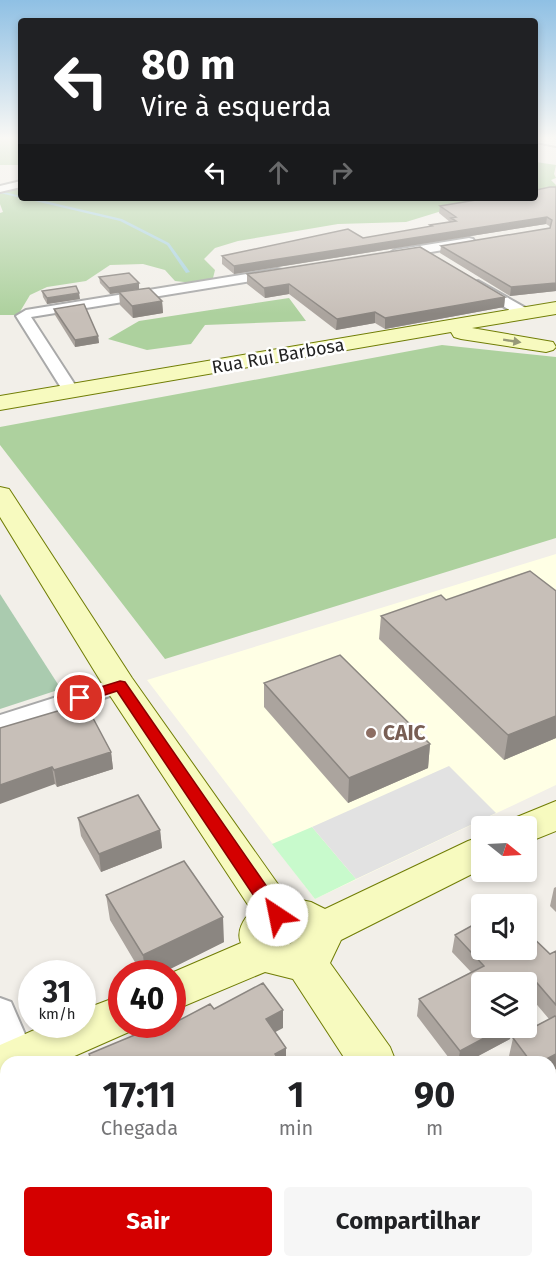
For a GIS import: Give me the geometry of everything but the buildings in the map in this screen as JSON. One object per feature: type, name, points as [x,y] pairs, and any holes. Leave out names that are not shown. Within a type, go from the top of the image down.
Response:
[{"type":"street","points":[[377,257],[478,241]]},
{"type":"street","points":[[422,250],[441,262]]},
{"type":"street","points":[[71,391],[23,316],[31,312],[286,272]]},
{"type":"street","points":[[469,279],[526,314]]},
{"type":"street","name":"Rua Rui Barbosa","points":[[0,403],[556,308]]},
{"type":"street","points":[[436,330],[546,346]]},
{"type":"street","points":[[0,495],[120,685],[369,1056]]},
{"type":"street","points":[[0,724],[120,685]]},
{"type":"street","points":[[537,824],[556,815]]},
{"type":"street","points":[[186,986],[471,856]]},
{"type":"street","points":[[0,1012],[9,1056]]},
{"type":"street","points":[[27,1056],[108,1020]]},
{"type":"shaded area","name":"CAIC","points":[[556,554],[556,785],[490,816],[471,816],[471,825],[315,899],[147,680]]},
{"type":"shaded area","points":[[0,594],[61,689],[0,709]]},
{"type":"shaded area","points":[[449,766],[496,813],[490,816],[471,816],[471,825],[356,879],[312,827]]},
{"type":"green space","points":[[0,196],[18,196],[18,201],[492,201],[458,206],[406,222],[338,224],[238,241],[215,248],[204,259],[215,270],[213,278],[193,283],[175,281],[165,270],[143,264],[110,265],[86,281],[47,287],[30,295],[18,315],[0,315],[0,213],[3,212]]},
{"type":"green space","points":[[289,298],[306,321],[205,325],[191,344],[147,350],[108,339],[139,321]]},
{"type":"green space","points":[[442,345],[556,357],[556,538],[165,659],[0,445],[0,427]]},
{"type":"green space","points":[[312,827],[356,879],[315,899],[272,844]]},
{"type":"waterway","points":[[40,201],[121,220],[168,244],[188,272]]},
{"type":"place","name":"CAIC","points":[[371,733]]},
{"type":"route","points":[[80,698],[120,685],[277,915]]}]
